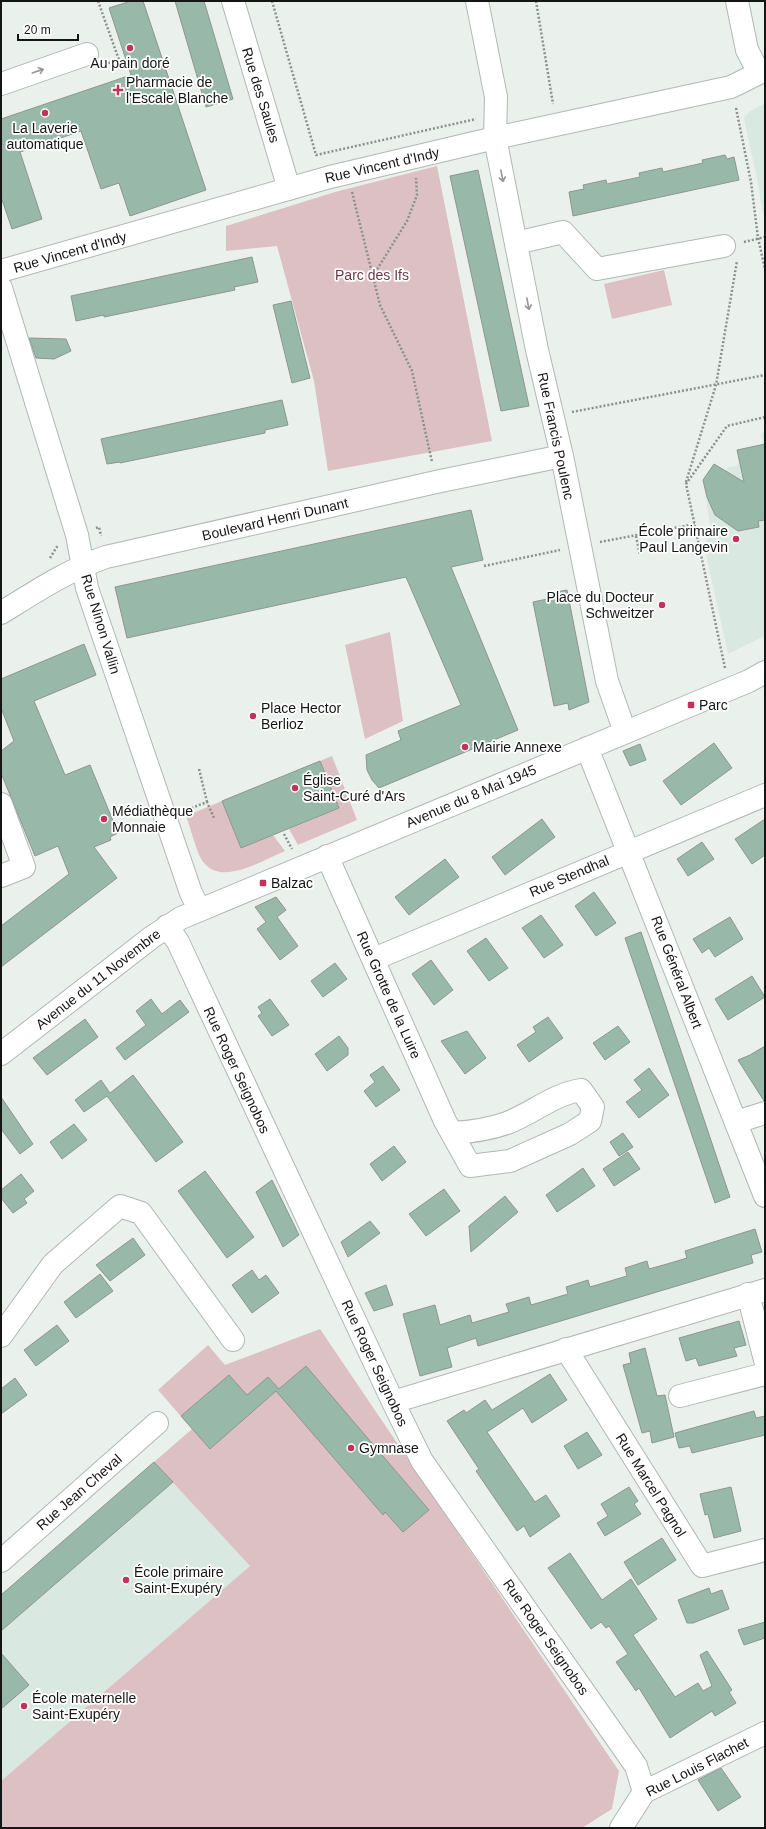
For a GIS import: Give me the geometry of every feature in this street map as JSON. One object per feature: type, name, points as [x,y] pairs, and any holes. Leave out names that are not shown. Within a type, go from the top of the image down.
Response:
[{"type":"street","name":"Rue des Saules","points":[[233,1],[289,189]]},
{"type":"street","name":"Rue Francis Poulenc","points":[[477,1],[496,97],[495,138],[516,243],[552,416],[562,456],[607,681],[625,732]]},
{"type":"street","points":[[737,1],[747,50],[762,72]]},
{"type":"street","points":[[1,84],[87,54]]},
{"type":"street","name":"Rue Vincent d'Indy","points":[[1,271],[349,173],[495,138],[731,87],[762,72]]},
{"type":"street","points":[[516,243],[563,232],[596,269],[731,251]]},
{"type":"street","name":"Rue Ninon Vallin","points":[[1,288],[74,528],[90,599],[186,881],[199,909]]},
{"type":"street","name":"Boulevard Henri Dunant","points":[[1,613],[83,565],[106,557],[436,482],[562,456]]},
{"type":"street","name":"Avenue du 8 Mai 1945","points":[[199,909],[749,681],[765,672]]},
{"type":"street","name":"Rue Général Albert","points":[[587,748],[765,1196]]},
{"type":"street","name":"Rue Stendhal","points":[[374,959],[765,795]]},
{"type":"street","points":[[1,804],[24,867],[1,876]]},
{"type":"street","name":"Rue Grotte de la Luire","points":[[327,856],[452,1133],[470,1166],[510,1161],[570,1134],[590,1121],[593,1107],[581,1090],[566,1092],[507,1123],[466,1132],[452,1133]]},
{"type":"street","name":"Avenue du 11 Novembre","points":[[1,1054],[167,926],[199,909]]},
{"type":"street","name":"Rue Roger Seignobos","points":[[167,926],[178,942],[422,1461],[636,1766],[644,1792]]},
{"type":"street","points":[[736,1122],[765,1113]]},
{"type":"street","points":[[1,1336],[53,1264],[120,1206],[141,1213],[233,1340]]},
{"type":"street","points":[[393,1402],[757,1292],[765,1360]]},
{"type":"street","name":"Rue Marcel Pagnol","points":[[566,1349],[702,1566],[765,1550]]},
{"type":"street","points":[[680,1396],[765,1374]]},
{"type":"street","name":"Rue Jean Cheval","points":[[1,1561],[157,1423]]},
{"type":"street","name":"Rue Louis Flachet","points":[[621,1828],[644,1792],[765,1733]]},
{"type":"path","points":[[272,1],[316,155],[495,114]]},
{"type":"path","points":[[536,1],[553,104],[546,105]]},
{"type":"path","points":[[731,87],[751,182],[758,238],[765,269]]},
{"type":"path","points":[[342,149],[380,305],[412,371],[436,482]]},
{"type":"path","points":[[373,276],[408,221],[417,195],[415,157]]},
{"type":"path","points":[[758,238],[765,237]]},
{"type":"path","points":[[731,251],[716,385],[686,484],[724,668],[731,665]]},
{"type":"path","points":[[552,416],[765,376]]},
{"type":"path","points":[[686,484],[727,426],[765,417]]},
{"type":"path","points":[[636,536],[640,555]]},
{"type":"path","points":[[199,769],[207,802]]},
{"type":"path","points":[[209,807],[214,818]]},
{"type":"shaded area","points":[[765,103],[765,213],[763,214],[744,118],[749,112]]},
{"type":"shaded area","name":"École primaire Paul Langevin","points":[[765,432],[765,636],[728,654],[704,545],[715,528],[710,525],[703,479],[714,464],[726,471],[728,467],[736,466],[740,462],[737,450],[763,445],[761,433]]},
{"type":"shaded area","name":"École primaire Saint-Exupéry","points":[[154,1462],[250,1566],[1,1781],[1,1595]]},
{"type":"green space","name":"Parc des Ifs","points":[[437,166],[492,441],[328,471],[314,381],[277,246],[226,251],[226,226],[335,192]]},
{"type":"green space","points":[[664,270],[672,305],[612,319],[604,284]]},
{"type":"green space","points":[[390,632],[403,721],[365,739],[345,645]]},
{"type":"green space","points":[[332,756],[357,820],[298,845],[289,829],[339,808],[320,761]]},
{"type":"green space","points":[[222,801],[241,848],[273,835],[285,851],[255,865],[232,872],[222,872],[212,869],[204,863],[196,847],[186,816]]},
{"type":"green space","points":[[320,1329],[619,1771],[612,1809],[582,1828],[1,1828],[1,1781],[250,1566],[154,1462],[192,1429],[158,1390],[208,1345],[225,1365]]},
{"type":"building","points":[[131,1],[143,1],[206,190],[130,216],[119,183],[101,189],[81,131],[20,152],[42,219],[12,229],[1,197],[1,119],[131,75],[109,8]]},
{"type":"building","points":[[175,1],[204,1],[233,99],[206,107]]},
{"type":"building","points":[[725,155],[727,159],[734,157],[739,180],[573,216],[569,192],[584,189],[583,185],[606,180],[607,184],[640,177],[639,173],[662,168],[663,172],[703,163],[702,160]]},
{"type":"building","points":[[478,170],[529,406],[501,411],[450,176]]},
{"type":"building","points":[[252,257],[258,282],[234,287],[235,290],[104,317],[104,315],[76,321],[71,296]]},
{"type":"building","points":[[291,301],[310,378],[292,383],[273,305]]},
{"type":"building","points":[[29,338],[66,339],[71,351],[54,359],[36,358]]},
{"type":"building","points":[[282,400],[288,425],[265,430],[265,433],[120,463],[107,464],[101,439]]},
{"type":"building","points":[[765,444],[765,520],[758,521],[759,527],[738,531],[715,515],[707,497],[703,480],[714,464],[744,482],[737,450]]},
{"type":"building","points":[[471,510],[483,560],[451,567],[518,730],[379,788],[372,780],[367,770],[366,755],[401,740],[398,731],[461,705],[406,577],[127,638],[115,587]]},
{"type":"building","points":[[567,590],[589,702],[569,710],[568,703],[554,706],[533,602],[547,599],[546,594]]},
{"type":"building","points":[[84,644],[96,675],[34,701],[65,775],[90,765],[118,833],[110,837],[111,840],[94,847],[117,878],[1,967],[1,926],[69,874],[58,846],[35,856],[1,773],[1,751],[14,741],[1,708],[1,679]]},
{"type":"building","points":[[714,743],[732,768],[681,805],[663,781]]},
{"type":"building","points":[[640,744],[646,760],[630,766],[623,751]]},
{"type":"building","points":[[320,761],[339,808],[241,848],[222,801]]},
{"type":"building","points":[[542,819],[555,837],[505,875],[492,857]]},
{"type":"building","points":[[765,819],[765,855],[752,864],[735,839]]},
{"type":"building","points":[[702,842],[714,859],[688,876],[677,859]]},
{"type":"building","points":[[445,859],[459,877],[409,915],[395,897]]},
{"type":"building","points":[[594,892],[616,923],[596,936],[575,906]]},
{"type":"building","points":[[276,897],[286,910],[277,917],[298,946],[280,960],[257,929],[266,922],[255,907]]},
{"type":"building","points":[[541,915],[563,945],[544,958],[522,928]]},
{"type":"building","points":[[730,917],[743,939],[715,957],[709,948],[702,953],[693,939]]},
{"type":"building","points":[[641,932],[730,1197],[715,1203],[625,938]]},
{"type":"building","points":[[486,938],[508,968],[489,981],[467,951]]},
{"type":"building","points":[[431,960],[453,990],[434,1005],[412,974]]},
{"type":"building","points":[[335,963],[347,979],[323,997],[311,981]]},
{"type":"building","points":[[752,976],[765,997],[728,1020],[715,999]]},
{"type":"building","points":[[151,999],[162,1014],[180,1000],[189,1012],[125,1060],[116,1048],[146,1025],[136,1011]]},
{"type":"building","points":[[270,999],[289,1025],[272,1036],[258,1016],[262,1013],[258,1007]]},
{"type":"building","points":[[548,1017],[563,1038],[529,1062],[517,1045],[536,1032],[533,1027]]},
{"type":"building","points":[[85,1019],[98,1037],[47,1075],[33,1058]]},
{"type":"building","points":[[618,1026],[630,1042],[605,1060],[593,1043]]},
{"type":"building","points":[[467,1031],[486,1058],[465,1074],[441,1041]]},
{"type":"building","points":[[339,1036],[348,1048],[348,1055],[327,1071],[315,1054]]},
{"type":"building","points":[[765,1046],[765,1101],[764,1101],[738,1060]]},
{"type":"building","points":[[383,1066],[400,1090],[376,1107],[364,1091],[375,1082],[370,1075]]},
{"type":"building","points":[[649,1068],[669,1095],[639,1118],[626,1102],[642,1090],[634,1080]]},
{"type":"building","points":[[133,1075],[183,1142],[156,1162],[107,1096],[84,1112],[75,1100],[101,1080],[110,1093]]},
{"type":"building","points":[[1,1097],[33,1144],[20,1154],[1,1129]]},
{"type":"building","points":[[74,1124],[87,1140],[62,1159],[50,1142]]},
{"type":"building","points":[[623,1133],[633,1147],[619,1156],[610,1142]]},
{"type":"building","points":[[394,1146],[406,1162],[382,1181],[370,1164]]},
{"type":"building","points":[[628,1152],[640,1169],[614,1186],[603,1169]]},
{"type":"building","points":[[583,1168],[595,1186],[557,1212],[546,1195]]},
{"type":"building","points":[[205,1171],[254,1237],[227,1258],[178,1191]]},
{"type":"building","points":[[21,1174],[34,1191],[24,1199],[27,1203],[13,1213],[1,1198],[1,1190]]},
{"type":"building","points":[[272,1180],[299,1235],[283,1247],[256,1192]]},
{"type":"building","points":[[444,1189],[460,1211],[426,1236],[409,1214]]},
{"type":"building","points":[[505,1196],[518,1212],[471,1252],[469,1226]]},
{"type":"building","points":[[370,1221],[380,1233],[348,1257],[341,1242]]},
{"type":"building","points":[[755,1229],[762,1252],[751,1255],[753,1263],[478,1346],[476,1338],[447,1348],[452,1367],[420,1376],[403,1314],[435,1305],[440,1325],[470,1315],[472,1323],[509,1312],[506,1304],[529,1297],[531,1305],[568,1294],[566,1287],[588,1280],[590,1287],[627,1276],[625,1268],[647,1261],[649,1269],[687,1258],[685,1251]]},
{"type":"building","points":[[133,1238],[145,1255],[110,1281],[96,1265]]},
{"type":"building","points":[[252,1270],[259,1280],[266,1275],[279,1293],[252,1313],[232,1285]]},
{"type":"building","points":[[100,1274],[113,1291],[76,1318],[64,1302]]},
{"type":"building","points":[[386,1285],[393,1305],[374,1311],[365,1293]]},
{"type":"building","points":[[739,1321],[746,1345],[734,1348],[737,1356],[699,1366],[696,1358],[686,1361],[679,1338]]},
{"type":"building","points":[[57,1325],[69,1341],[36,1366],[24,1350]]},
{"type":"building","points":[[645,1348],[657,1396],[665,1395],[674,1437],[652,1443],[650,1431],[642,1433],[623,1365],[631,1363],[629,1353]]},
{"type":"building","name":"Gymnase","points":[[306,1366],[429,1510],[403,1532],[385,1512],[383,1515],[276,1391],[210,1449],[181,1416],[229,1375],[247,1395],[268,1377],[279,1389]]},
{"type":"building","points":[[550,1374],[567,1400],[532,1423],[523,1408],[487,1432],[535,1502],[546,1495],[560,1516],[530,1537],[524,1526],[517,1531],[476,1471],[479,1469],[447,1421],[464,1410],[466,1413],[485,1400],[492,1410]]},
{"type":"building","points":[[15,1378],[27,1395],[1,1414],[1,1389]]},
{"type":"building","points":[[754,1411],[756,1418],[765,1416],[765,1435],[692,1453],[690,1446],[679,1448],[675,1433]]},
{"type":"building","points":[[587,1432],[602,1455],[578,1469],[564,1446]]},
{"type":"building","points":[[154,1462],[173,1482],[1,1631],[1,1595]]},
{"type":"building","points":[[629,1487],[638,1501],[634,1504],[641,1514],[605,1536],[597,1523],[608,1516],[601,1504]]},
{"type":"building","points":[[731,1487],[741,1531],[714,1538],[708,1514],[705,1515],[700,1494]]},
{"type":"building","points":[[662,1538],[676,1560],[638,1585],[624,1562]]},
{"type":"building","points":[[570,1553],[602,1600],[631,1579],[657,1619],[633,1635],[675,1697],[698,1683],[703,1691],[712,1686],[700,1655],[707,1651],[732,1690],[729,1692],[736,1703],[715,1716],[712,1711],[670,1738],[639,1688],[636,1691],[616,1662],[628,1654],[609,1626],[606,1628],[601,1622],[591,1629],[548,1568]]},
{"type":"building","points":[[709,1588],[711,1594],[722,1590],[729,1609],[693,1623],[687,1623],[678,1600]]},
{"type":"building","points":[[765,1622],[765,1638],[744,1645],[738,1630]]},
{"type":"building","points":[[1,1653],[29,1685],[1,1709]]},
{"type":"building","points":[[721,1768],[741,1797],[718,1811],[698,1780]]},
{"type":"place","name":"Au pain doré","points":[[130,48]]},
{"type":"place","name":"Pharmacie de l'Escale Blanche","points":[[118,90]]},
{"type":"place","name":"La Laverie automatique","points":[[45,113]]},
{"type":"place","name":"École primaire Paul Langevin","points":[[736,539]]},
{"type":"place","name":"Place du Docteur Schweitzer","points":[[662,605]]},
{"type":"place","name":"Parc","points":[[691,705]]},
{"type":"place","name":"Place Hector Berlioz","points":[[253,716]]},
{"type":"place","name":"Mairie Annexe","points":[[465,747]]},
{"type":"place","name":"Église Saint-Curé d'Ars","points":[[295,788]]},
{"type":"place","name":"Médiathèque Monnaie","points":[[104,819]]},
{"type":"place","name":"Balzac","points":[[263,883]]},
{"type":"place","name":"Gymnase","points":[[351,1448]]},
{"type":"place","name":"École primaire Saint-Exupéry","points":[[126,1580]]},
{"type":"place","name":"École maternelle Saint-Exupéry","points":[[24,1706]]}]
